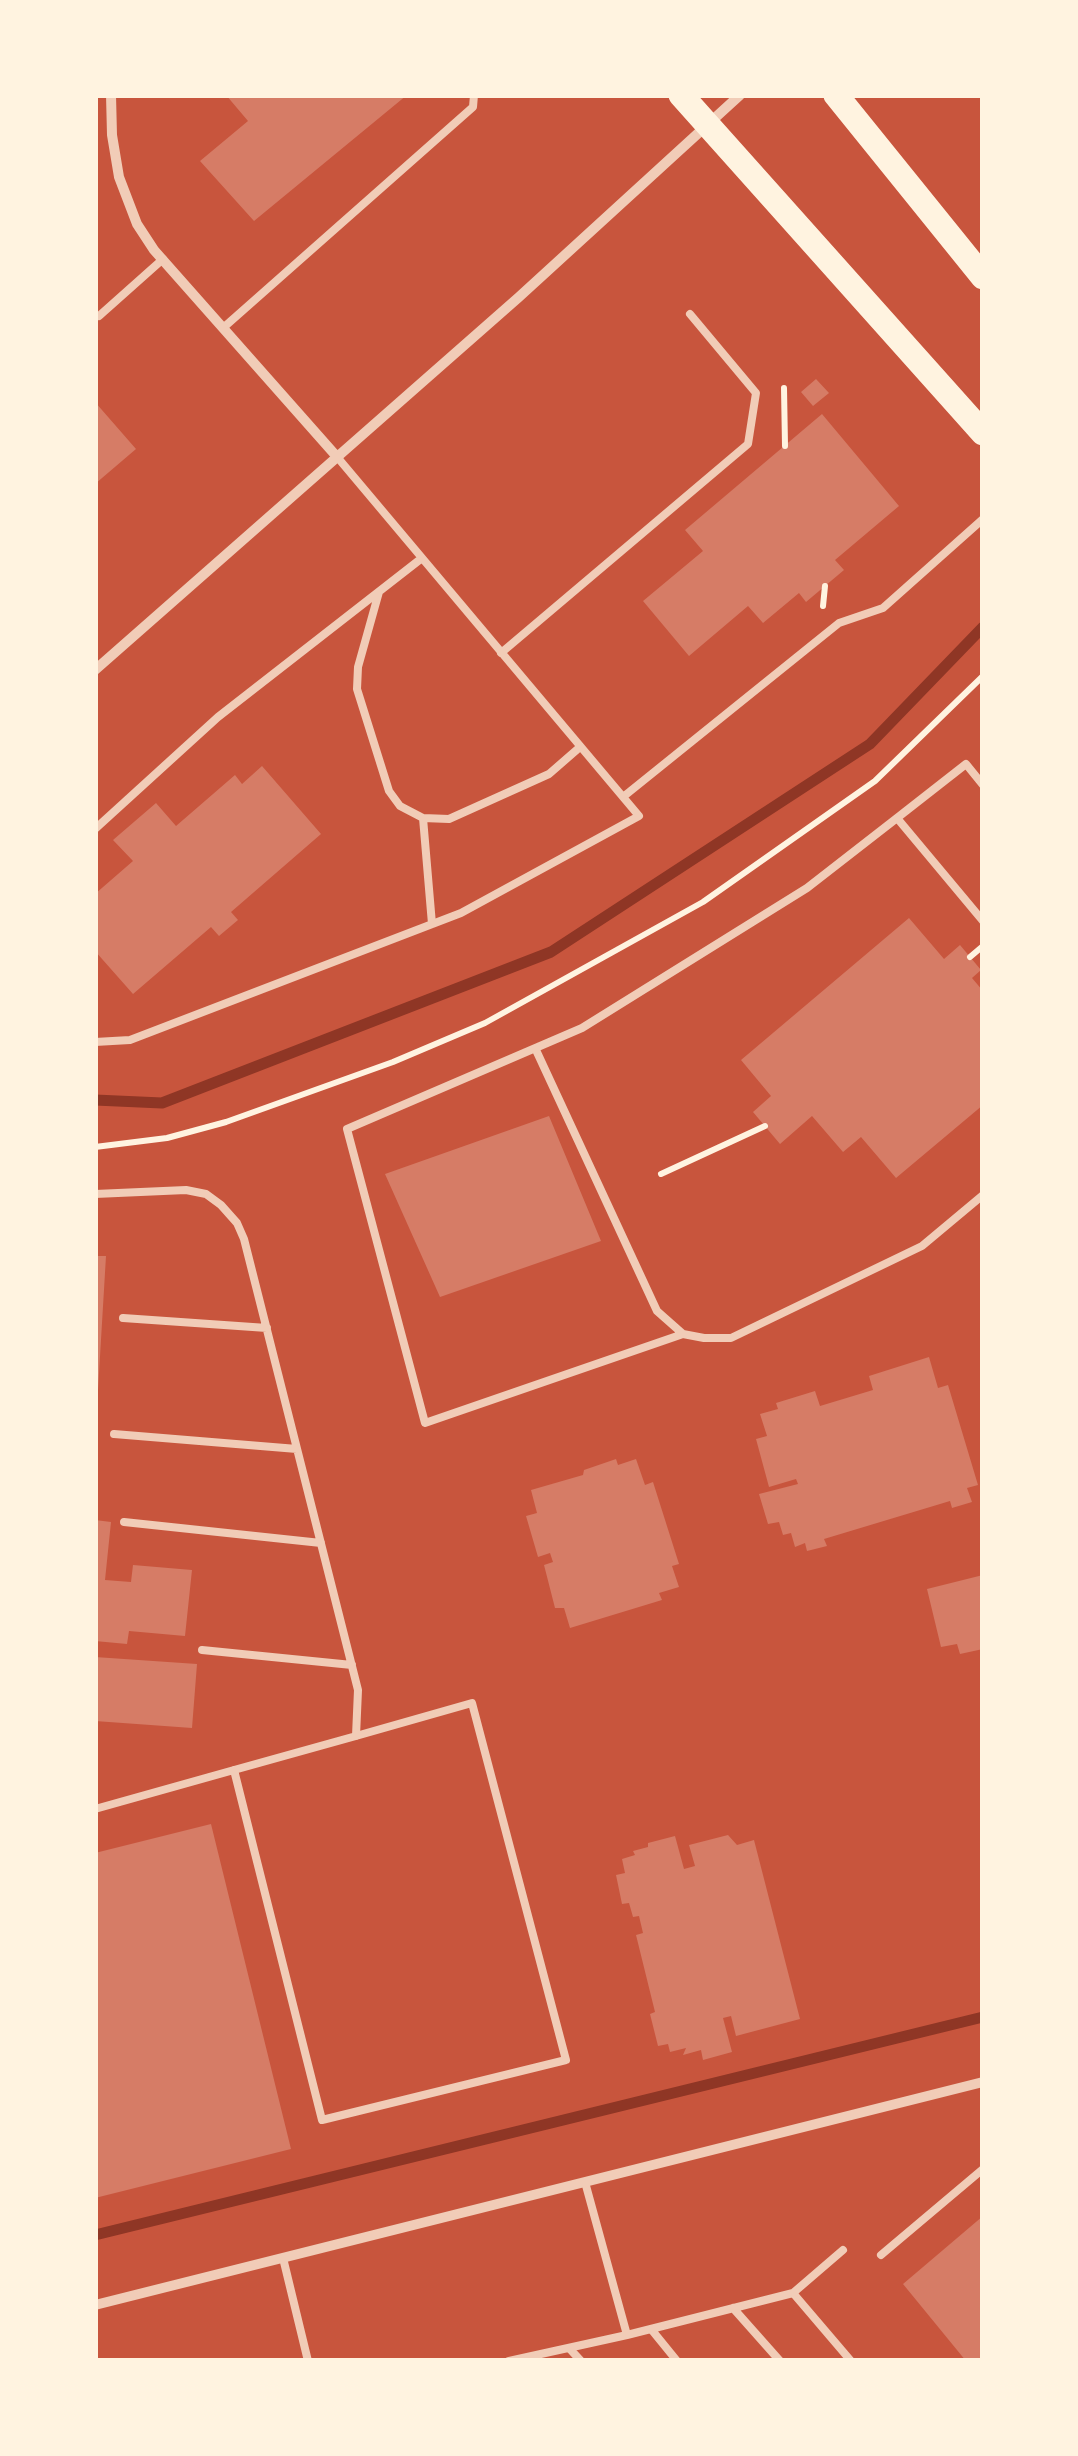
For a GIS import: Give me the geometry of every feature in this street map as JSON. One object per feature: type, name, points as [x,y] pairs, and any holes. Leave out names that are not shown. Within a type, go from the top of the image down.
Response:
[{"type":"main road","points":[[682,95],[983,433]]},
{"type":"main road","points":[[836,95],[983,278]]},
{"type":"street","points":[[111,95],[119,176],[137,224],[163,259],[338,458]]},
{"type":"street","points":[[95,670],[338,458],[740,95]]},
{"type":"street","points":[[95,2304],[983,2082]]},
{"type":"lane","points":[[223,328],[473,107],[474,95]]},
{"type":"lane","points":[[99,316],[163,259]]},
{"type":"lane","points":[[501,653],[748,444],[756,393],[690,314]]},
{"type":"lane","points":[[95,1042],[130,1040],[432,924],[638,816],[338,458]]},
{"type":"lane","points":[[622,797],[839,622],[882,608],[983,519]]},
{"type":"lane","points":[[95,830],[218,717],[422,558]]},
{"type":"lane","points":[[379,592],[358,666],[357,690],[388,791],[400,806],[422,818],[449,820],[550,774],[580,747]]},
{"type":"lane","points":[[983,784],[966,764],[807,888],[582,1028],[347,1128],[425,1424],[682,1334],[731,1338],[922,1246],[983,1195]]},
{"type":"lane","points":[[422,818],[432,924]]},
{"type":"lane","points":[[897,818],[983,921]]},
{"type":"lane","points":[[536,1050],[657,1311],[682,1334]]},
{"type":"lane","points":[[95,1194],[186,1190],[206,1194],[237,1224],[244,1239],[358,1690],[356,1736]]},
{"type":"lane","points":[[123,1318],[267,1328]]},
{"type":"lane","points":[[114,1434],[297,1449]]},
{"type":"lane","points":[[124,1522],[321,1543]]},
{"type":"lane","points":[[202,1650],[352,1665]]},
{"type":"lane","points":[[95,1809],[472,1703],[566,2060],[322,2120],[234,1770]]},
{"type":"lane","points":[[881,2255],[983,2169]]},
{"type":"lane","points":[[585,2182],[627,2335]]},
{"type":"lane","points":[[509,2361],[794,2293],[843,2250]]},
{"type":"lane","points":[[283,2258],[308,2361]]},
{"type":"lane","points":[[794,2293],[851,2361]]},
{"type":"lane","points":[[734,2308],[780,2361]]},
{"type":"lane","points":[[651,2329],[677,2361]]},
{"type":"lane","points":[[569,2348],[581,2361]]},
{"type":"path","points":[[784,388],[784,446]]},
{"type":"path","points":[[822,612],[825,586]]},
{"type":"path","points":[[95,1147],[167,1138],[226,1122],[485,1024],[719,892],[874,781],[983,676]]},
{"type":"path","points":[[970,957],[983,946]]},
{"type":"path","points":[[660,1174],[765,1126]]},
{"type":"building","points":[[226,95],[407,95],[254,221],[200,161],[248,121]]},
{"type":"building","points":[[816,379],[829,393],[813,406],[801,392]]},
{"type":"building","points":[[95,402],[136,449],[95,484]]},
{"type":"building","points":[[822,414],[899,506],[835,560],[844,570],[806,602],[799,593],[763,623],[748,606],[689,656],[643,601],[703,551],[685,530]]},
{"type":"building","points":[[262,766],[321,834],[231,912],[238,920],[219,936],[211,927],[133,994],[95,951],[95,894],[133,861],[113,840],[156,803],[176,826],[235,775],[242,784]]},
{"type":"building","points":[[909,918],[944,959],[960,945],[981,970],[972,978],[983,991],[983,1105],[896,1178],[861,1137],[843,1152],[812,1116],[780,1144],[753,1112],[771,1096],[741,1060]]},
{"type":"building","points":[[549,1116],[601,1241],[440,1297],[385,1174]]},
{"type":"building","points":[[95,1256],[106,1256],[98,1390],[95,1390]]},
{"type":"building","points":[[929,1357],[938,1388],[948,1385],[978,1485],[967,1488],[972,1502],[952,1508],[950,1501],[824,1539],[827,1546],[807,1551],[805,1543],[795,1547],[791,1533],[783,1535],[779,1522],[768,1524],[759,1494],[798,1484],[796,1479],[769,1487],[756,1439],[767,1436],[760,1414],[778,1409],[776,1403],[815,1391],[820,1406],[873,1390],[869,1376]]},
{"type":"building","points":[[616,1459],[618,1465],[636,1459],[645,1485],[653,1482],[679,1564],[672,1566],[679,1587],[659,1593],[662,1600],[570,1628],[564,1608],[555,1608],[544,1565],[553,1562],[550,1553],[538,1557],[526,1516],[537,1513],[531,1490],[583,1475],[584,1470]]},
{"type":"building","points":[[95,1520],[111,1522],[105,1580],[131,1582],[133,1565],[192,1570],[185,1636],[129,1631],[127,1644],[95,1641]]},
{"type":"building","points":[[983,1575],[983,1649],[960,1654],[957,1644],[941,1647],[927,1589]]},
{"type":"building","points":[[95,1657],[197,1664],[192,1728],[95,1721]]},
{"type":"building","points":[[211,1824],[291,2149],[95,2198],[95,1853]]},
{"type":"building","points":[[728,1835],[737,1845],[754,1840],[800,2019],[736,2036],[731,2016],[723,2018],[732,2052],[703,2060],[701,2050],[683,2055],[686,2048],[670,2052],[668,2044],[658,2046],[650,2014],[655,2012],[636,1935],[643,1933],[639,1916],[633,1917],[629,1903],[622,1904],[616,1875],[625,1873],[622,1859],[648,1847],[648,1843],[675,1836],[684,1869],[695,1866],[689,1845]]},
{"type":"building","points":[[983,2216],[983,2361],[966,2361],[903,2284]]},
{"type":"waterway","points":[[95,1100],[162,1103],[551,952],[870,744],[983,627]]},
{"type":"waterway","points":[[95,2235],[983,2017]]}]
